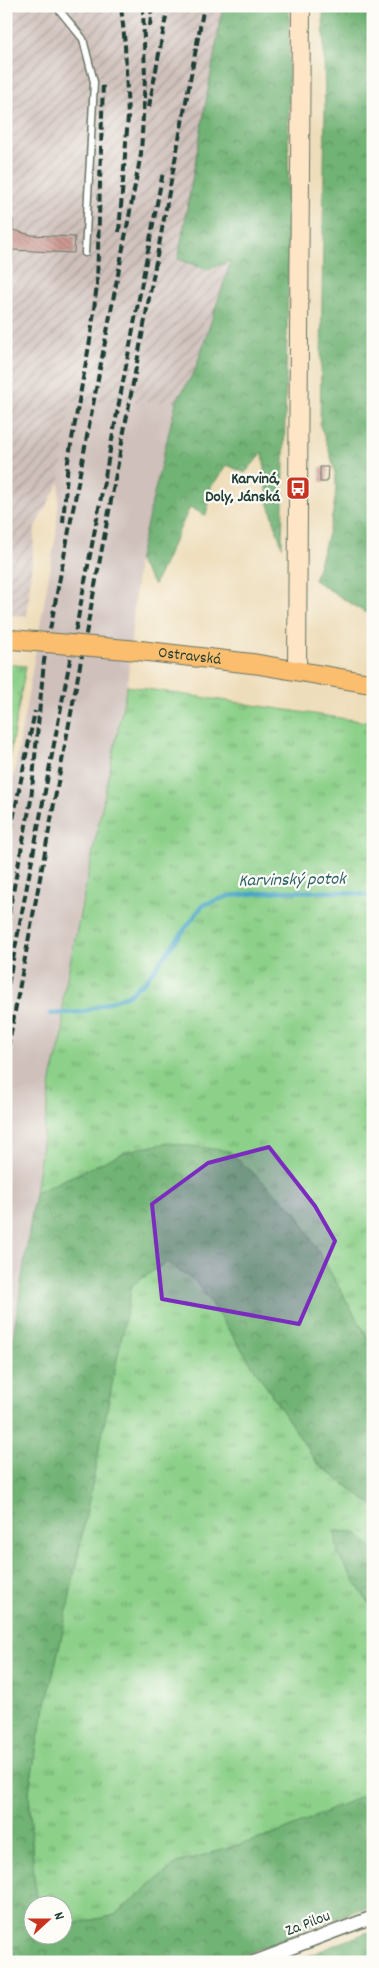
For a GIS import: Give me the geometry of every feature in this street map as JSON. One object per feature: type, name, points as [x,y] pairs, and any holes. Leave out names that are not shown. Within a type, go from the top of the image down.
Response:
[{"type":"main road","name":"Ostravská","points":[[6,639],[217,658],[373,684]]},
{"type":"street","points":[[297,670],[301,6]]},
{"type":"street","name":"Za Pilou","points":[[254,1962],[373,1917]]},
{"type":"lane","points":[[56,6],[82,39],[94,82],[85,252]]},
{"type":"highlighted area","points":[[269,1147],[315,1206],[335,1241],[299,1324],[162,1299],[152,1204],[208,1163]]},
{"type":"shaded area","points":[[6,6],[223,6],[178,259],[207,270],[231,261],[195,370],[176,402],[71,402],[60,481],[35,527],[27,616],[6,615]]},
{"type":"shaded area","points":[[71,401],[176,402],[138,561],[127,686],[63,997],[63,1034],[35,1193],[6,1383],[6,820],[56,535],[60,481]]},
{"type":"green space","points":[[223,6],[289,6],[288,291],[282,547],[268,501],[263,452],[245,473],[227,465],[211,487],[206,516],[190,507],[154,585],[138,561],[176,402],[195,370],[231,261],[207,270],[178,259]]},
{"type":"green space","points":[[323,6],[373,6],[373,614],[364,612],[314,580],[331,522],[336,486],[333,464],[320,426],[325,107]]},
{"type":"green space","points":[[6,664],[26,666],[6,774]]},
{"type":"green space","points":[[127,686],[373,723],[373,1347],[295,1211],[130,1150],[35,1193],[52,1075],[63,1034],[63,997]]},
{"type":"green space","points":[[168,1143],[229,1151],[295,1211],[373,1347],[373,1506],[317,1463],[197,1282],[167,1262],[132,1285],[62,1635],[38,1739],[29,1791],[34,1880],[37,1896],[22,1896],[22,1946],[72,1946],[72,1924],[115,1915],[177,1863],[276,1834],[373,1791],[373,1905],[308,1928],[227,1962],[6,1962],[6,1947],[9,1950],[20,1946],[9,1949],[6,1945],[6,1383],[35,1193],[130,1150]]},
{"type":"green space","points":[[167,1262],[197,1282],[317,1463],[373,1506],[373,1549],[356,1533],[335,1532],[360,1590],[373,1610],[373,1791],[276,1834],[177,1863],[115,1915],[73,1924],[72,1896],[37,1896],[34,1880],[29,1791],[38,1739],[62,1635],[131,1285]]},
{"type":"green space","points":[[335,1531],[356,1532],[373,1549],[373,1610],[338,1555]]},
{"type":"green space","points":[[373,1930],[373,1962],[292,1962]]},
{"type":"building","points":[[6,218],[13,219],[13,230],[31,235],[75,237],[74,253],[13,250],[12,261],[6,261]]},
{"type":"building","points":[[320,467],[328,467],[327,482],[320,482]]},
{"type":"waterway","name":"Karvinský potok","points":[[50,1014],[83,1012],[128,995],[146,980],[203,905],[229,896],[279,891],[342,892],[373,896]]},
{"type":"railway","points":[[119,232],[128,117],[125,45],[121,6]]},
{"type":"railway","points":[[6,950],[10,907],[31,800],[44,661],[141,154],[145,78],[143,6]]},
{"type":"railway","points":[[150,26],[152,6]]},
{"type":"railway","points":[[149,107],[168,6]]},
{"type":"railway","points":[[6,1059],[204,6]]},
{"type":"railway","points":[[63,523],[68,461],[91,335],[97,284],[103,82]]},
{"type":"railway","points":[[6,996],[163,172]]},
{"type":"railway","points":[[6,854],[35,711]]},
{"type":"place","name":"Karviná, Doly, Jánská","points":[[298,488]]}]
